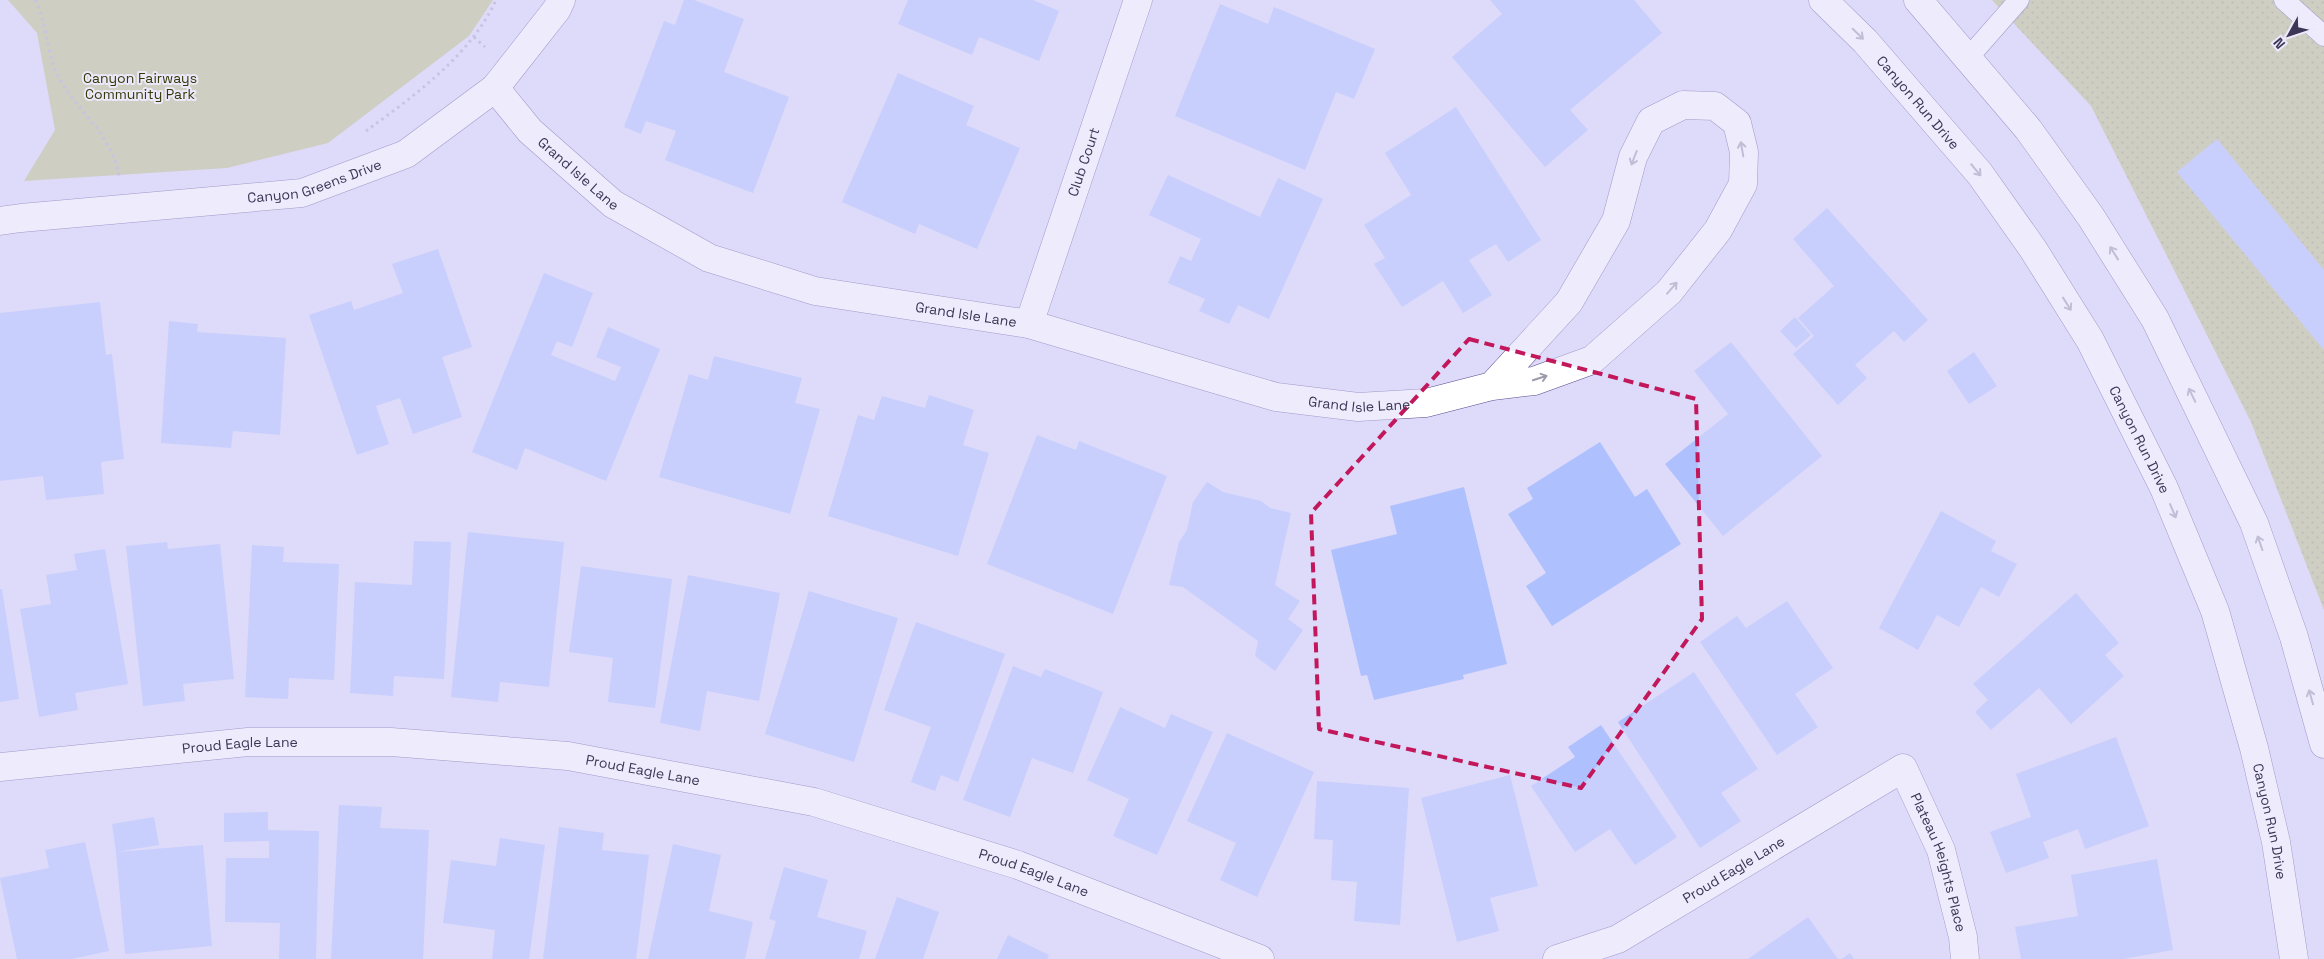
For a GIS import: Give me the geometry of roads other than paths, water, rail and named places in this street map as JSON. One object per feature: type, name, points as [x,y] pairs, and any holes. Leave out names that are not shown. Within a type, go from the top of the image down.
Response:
[{"type":"street","name":"Canyon Greens Drive","points":[[0,222],[302,193],[406,154],[495,88],[557,9],[561,0]]},
{"type":"street","name":"Club Court","points":[[1029,324],[1138,0]]},
{"type":"street","name":"Canyon Run Drive","points":[[1823,0],[1865,41],[1980,174],[2033,248],[2090,340],[2164,488],[2214,611],[2254,748],[2276,842],[2294,959]]},
{"type":"street","points":[[1918,0],[2028,129],[2091,217],[2155,319],[2254,523],[2294,637],[2324,744]]},
{"type":"street","name":"Grand Isle Lane","points":[[495,88],[530,131],[613,204],[709,258],[815,290],[1029,324],[1276,397],[1358,407],[1426,403],[1492,386],[1534,381],[1592,360],[1669,292],[1718,230],[1743,184],[1744,152],[1736,123],[1715,106],[1683,105],[1651,121],[1633,157],[1616,221],[1569,302],[1492,386]]},
{"type":"street","name":"Proud Eagle Lane","points":[[0,767],[248,742],[391,742],[568,756],[814,802],[1018,865],[1260,959]]},
{"type":"street","name":"Proud Eagle Lane","points":[[1557,959],[1621,949],[1903,768]]},
{"type":"street","name":"Plateau Heights Place","points":[[1903,768],[1940,850],[1963,937],[1965,959]]},
{"type":"lane","points":[[1968,58],[2019,0]]},
{"type":"lane","points":[[2284,0],[2324,36]]},
{"type":"park label","name":"Canyon Fairways Community Park","points":[[140,86]]}]
